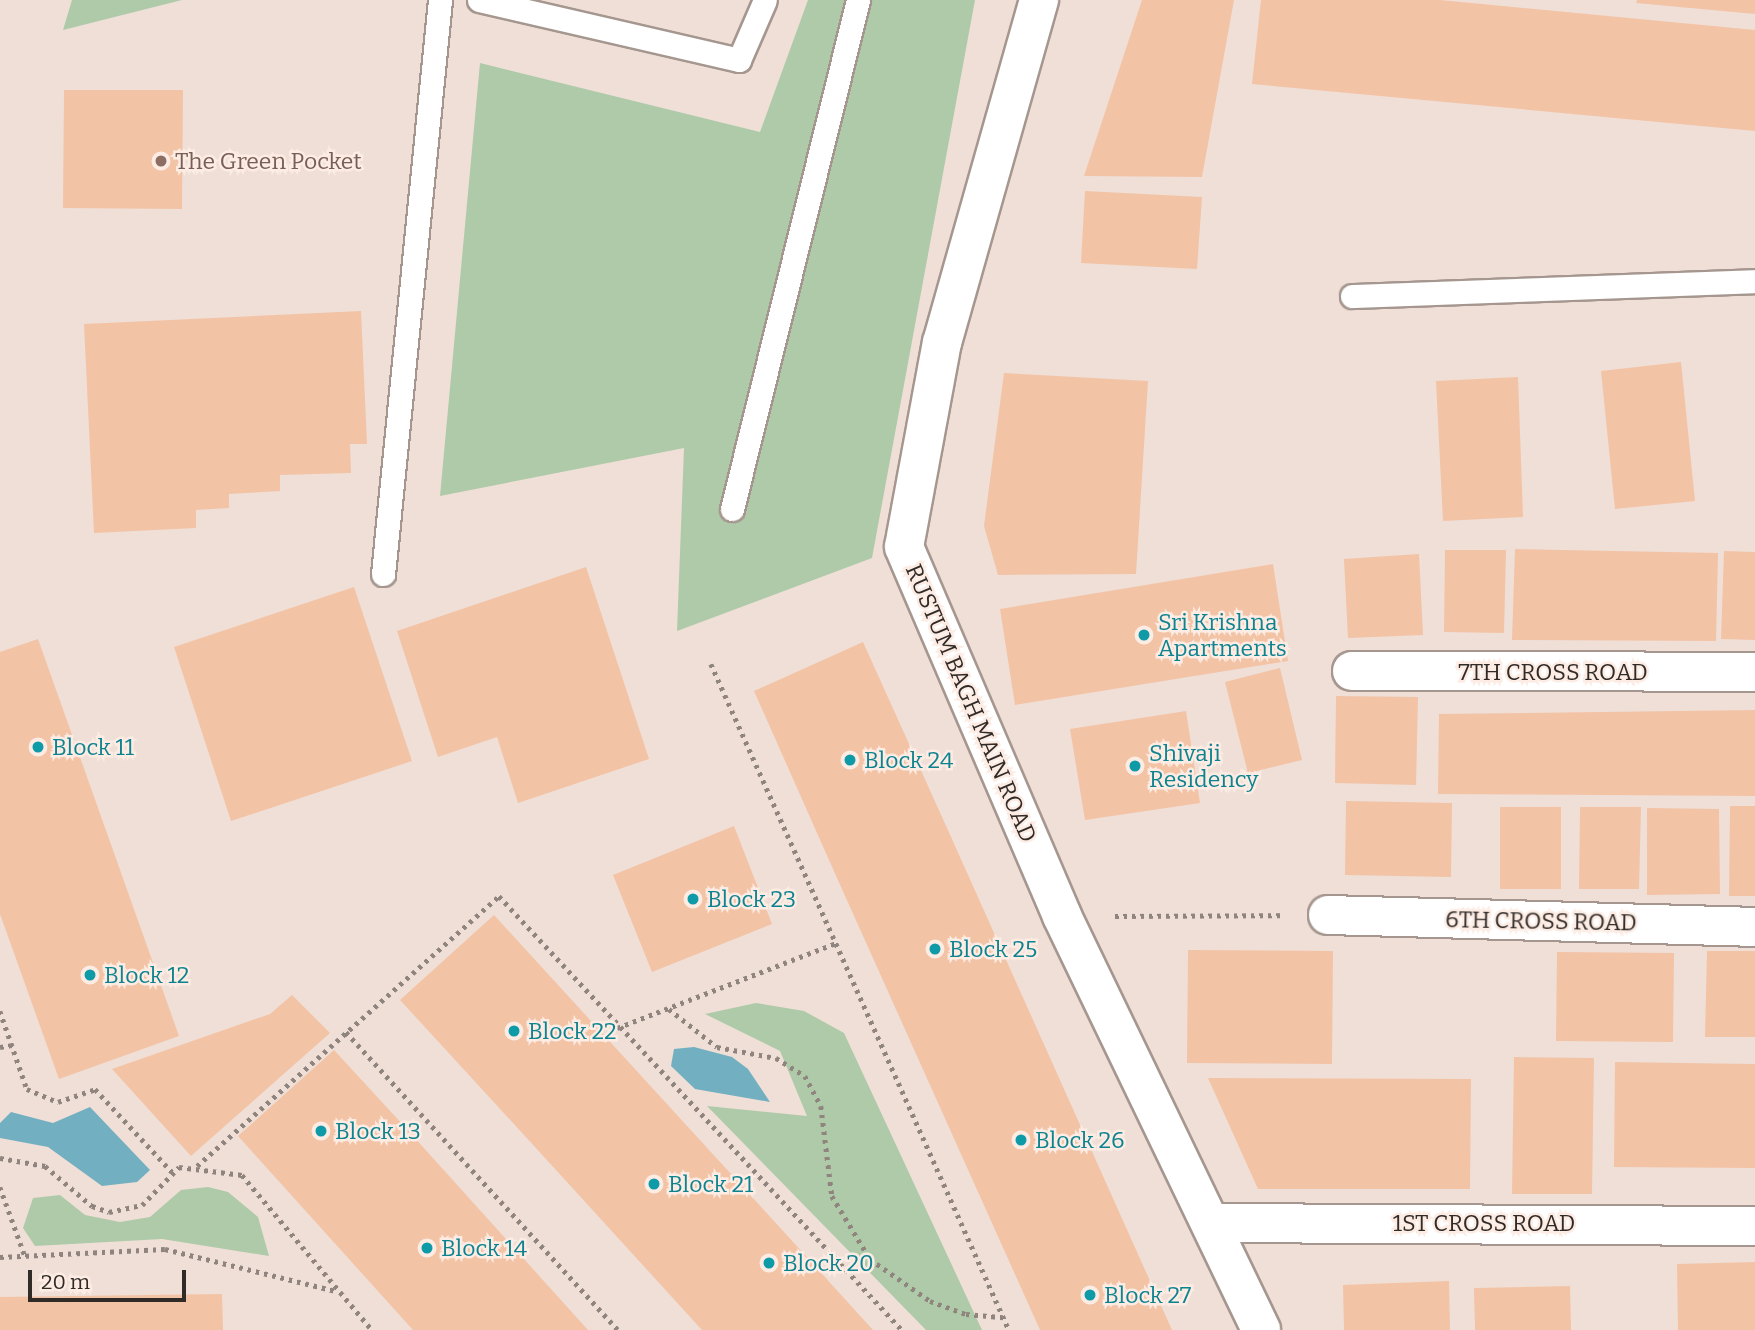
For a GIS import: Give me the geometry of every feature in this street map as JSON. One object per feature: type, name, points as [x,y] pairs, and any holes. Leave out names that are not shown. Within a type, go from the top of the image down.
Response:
[{"type":"street","name":"RUSTUM BAGH MAIN ROAD","points":[[1039,0],[942,342],[904,547],[1062,916],[1212,1223],[1261,1330]]},
{"type":"street","name":"7TH CROSS ROAD","points":[[1352,671],[1755,672]]},
{"type":"street","name":"6TH CROSS ROAD","points":[[1328,915],[1755,927]]},
{"type":"street","name":"1ST CROSS ROAD","points":[[1212,1223],[1755,1226]]},
{"type":"lane","points":[[383,574],[440,0]]},
{"type":"lane","points":[[479,0],[739,60],[765,0]]},
{"type":"lane","points":[[732,509],[858,0]]},
{"type":"lane","points":[[1352,296],[1755,281]]},
{"type":"path","points":[[711,664],[1009,1330]]},
{"type":"path","points":[[197,1167],[499,896],[617,1028],[902,1330]]},
{"type":"path","points":[[1062,916],[1328,915]]},
{"type":"path","points":[[617,1028],[836,943]]},
{"type":"path","points":[[669,1009],[717,1047],[776,1058],[805,1076],[821,1106],[823,1160],[832,1196],[870,1259],[930,1301],[966,1314],[1003,1317]]},
{"type":"path","points":[[0,1011],[27,1089],[58,1102],[95,1089],[172,1172]]},
{"type":"path","points":[[346,1032],[618,1330]]},
{"type":"path","points":[[0,1047],[12,1045]]},
{"type":"path","points":[[0,1158],[46,1166],[92,1206],[108,1212],[142,1205],[172,1172],[197,1167],[242,1175],[372,1330]]},
{"type":"path","points":[[0,1187],[25,1256]]},
{"type":"path","points":[[0,1257],[165,1249],[337,1291]]},
{"type":"green space","points":[[72,0],[182,0],[63,30]]},
{"type":"green space","points":[[808,0],[975,0],[872,558],[677,631],[684,448],[440,496],[480,63],[760,132]]},
{"type":"green space","points":[[756,1003],[804,1011],[844,1033],[982,1330],[926,1330],[707,1106],[807,1116],[780,1051],[705,1014]]},
{"type":"green space","points":[[208,1187],[228,1192],[258,1217],[269,1256],[162,1239],[35,1246],[23,1228],[33,1198],[60,1195],[85,1215],[120,1222],[150,1217],[181,1190]]},
{"type":"water","points":[[694,1047],[732,1057],[748,1069],[770,1102],[695,1089],[671,1066],[674,1049]]},
{"type":"water","points":[[90,1107],[150,1170],[137,1182],[102,1186],[48,1147],[0,1138],[0,1123],[11,1112],[53,1123]]},
{"type":"building","points":[[1142,0],[1234,0],[1202,177],[1084,176]]},
{"type":"building","points":[[1261,0],[1440,0],[1755,30],[1755,131],[1252,84]]},
{"type":"building","points":[[1637,0],[1755,0],[1755,14],[1636,3]]},
{"type":"building","points":[[64,90],[183,90],[182,209],[63,208]]},
{"type":"building","points":[[1085,191],[1202,197],[1197,269],[1081,263]]},
{"type":"building","points":[[361,311],[367,444],[350,444],[351,473],[280,475],[280,491],[229,494],[229,508],[196,510],[196,528],[94,533],[84,324]]},
{"type":"building","points":[[1681,362],[1695,501],[1615,509],[1601,371]]},
{"type":"building","points":[[1004,373],[1148,381],[1136,574],[998,575],[984,526]]},
{"type":"building","points":[[1518,377],[1523,517],[1443,521],[1436,381]]},
{"type":"building","points":[[1515,549],[1718,553],[1716,641],[1512,640]]},
{"type":"building","points":[[1445,550],[1506,550],[1504,633],[1444,632]]},
{"type":"building","points":[[1724,551],[1755,552],[1755,640],[1721,639]]},
{"type":"building","points":[[1419,554],[1423,635],[1348,638],[1344,559]]},
{"type":"building","name":"Sri Krishna Apartments","points":[[1273,564],[1288,661],[1015,705],[1000,609]]},
{"type":"building","points":[[586,567],[649,759],[518,803],[497,737],[438,757],[397,631]]},
{"type":"building","points":[[354,587],[412,761],[231,821],[174,647]]},
{"type":"building","name":"Block 12","points":[[38,639],[179,1036],[59,1079],[0,914],[0,652]]},
{"type":"building","points":[[863,642],[1172,1330],[1040,1330],[754,691]]},
{"type":"building","points":[[1280,668],[1302,760],[1248,773],[1225,682]]},
{"type":"building","points":[[1336,696],[1418,697],[1416,785],[1335,783]]},
{"type":"building","points":[[1755,710],[1755,796],[1438,794],[1439,714]]},
{"type":"building","name":"Shivaji Residency","points":[[1186,711],[1200,803],[1085,820],[1070,729]]},
{"type":"building","points":[[1346,801],[1452,803],[1451,877],[1345,875]]},
{"type":"building","points":[[1730,806],[1755,806],[1755,896],[1729,896]]},
{"type":"building","points":[[1500,807],[1561,807],[1561,889],[1500,889]]},
{"type":"building","points":[[1580,807],[1641,807],[1639,889],[1579,889]]},
{"type":"building","points":[[1647,808],[1719,809],[1720,894],[1647,895]]},
{"type":"building","name":"Block 23","points":[[734,826],[772,924],[652,972],[613,875]]},
{"type":"building","points":[[494,915],[873,1330],[702,1330],[400,1000]]},
{"type":"building","points":[[1188,950],[1333,951],[1332,1064],[1187,1063]]},
{"type":"building","points":[[1707,951],[1755,951],[1755,1037],[1705,1037]]},
{"type":"building","points":[[1557,952],[1674,953],[1673,1042],[1556,1041]]},
{"type":"building","points":[[292,995],[330,1033],[191,1156],[112,1069],[270,1014]]},
{"type":"building","name":"Block 14","points":[[334,1050],[588,1330],[413,1330],[238,1136]]},
{"type":"building","points":[[1514,1057],[1594,1058],[1592,1194],[1512,1194]]},
{"type":"building","points":[[1615,1062],[1755,1064],[1755,1168],[1614,1167]]},
{"type":"building","points":[[1208,1078],[1471,1079],[1470,1189],[1258,1189]]},
{"type":"building","points":[[1755,1262],[1755,1330],[1678,1330],[1677,1264]]},
{"type":"building","points":[[1449,1281],[1450,1330],[1344,1330],[1343,1285]]},
{"type":"building","points":[[1570,1286],[1571,1330],[1475,1330],[1474,1288]]},
{"type":"building","points":[[222,1294],[223,1330],[0,1330],[0,1297]]},
{"type":"place","name":"The Green Pocket","points":[[161,161]]},
{"type":"place","name":"Sri Krishna Apartments","points":[[1144,635]]},
{"type":"place","name":"Block 11","points":[[38,747]]},
{"type":"place","name":"Block 24","points":[[850,760]]},
{"type":"place","name":"Shivaji Residency","points":[[1135,766]]},
{"type":"place","name":"Block 23","points":[[693,899]]},
{"type":"place","name":"Block 25","points":[[935,949]]},
{"type":"place","name":"Block 12","points":[[90,975]]},
{"type":"place","name":"Block 22","points":[[514,1031]]},
{"type":"place","name":"Block 13","points":[[321,1131]]},
{"type":"place","name":"Block 26","points":[[1021,1140]]},
{"type":"place","name":"Block 21","points":[[654,1184]]},
{"type":"place","name":"Block 14","points":[[427,1248]]},
{"type":"place","name":"Block 20","points":[[769,1263]]},
{"type":"place","name":"Block 27","points":[[1090,1295]]}]
